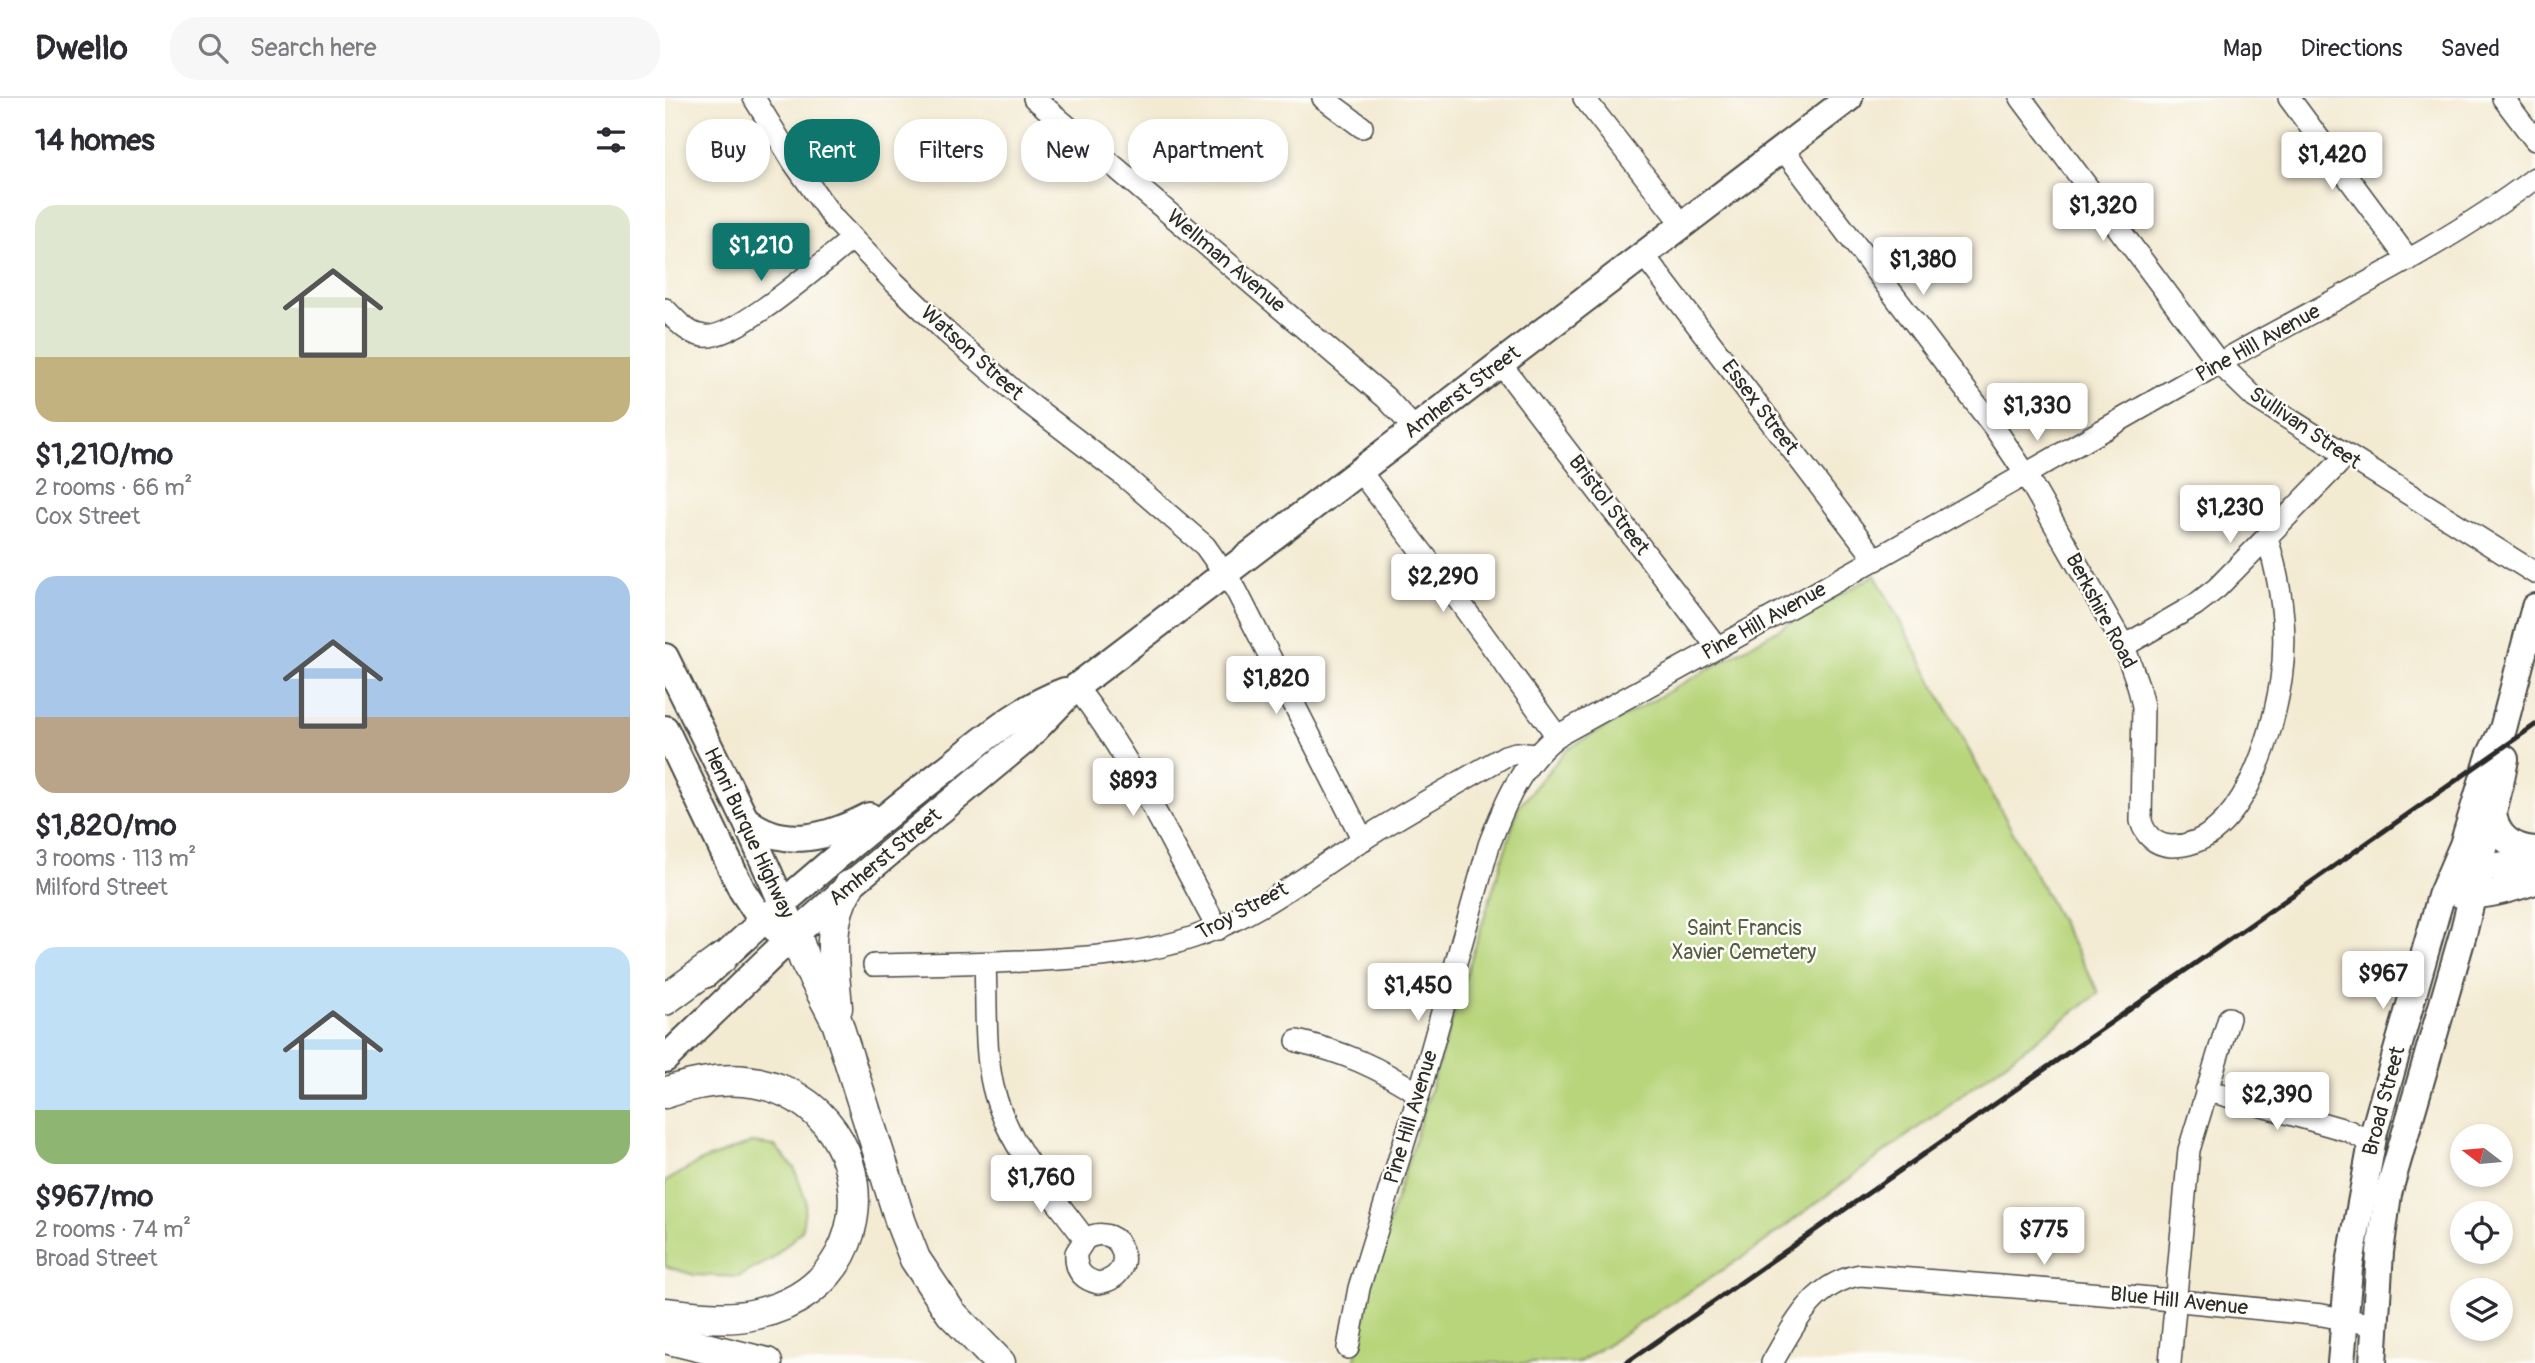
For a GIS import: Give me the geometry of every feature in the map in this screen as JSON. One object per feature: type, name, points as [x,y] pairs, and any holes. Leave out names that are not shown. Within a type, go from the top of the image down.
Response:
[{"type":"highway","points":[[837,1022],[832,960],[833,932],[838,907],[849,886]]},
{"type":"highway","points":[[796,934],[804,958],[837,1022],[915,1259],[951,1313],[1000,1363]]},
{"type":"highway","points":[[665,1000],[721,959]]},
{"type":"highway","points":[[665,1093],[723,1080],[761,1083],[788,1092],[818,1113],[840,1143],[850,1169],[854,1197],[850,1228],[838,1258],[819,1282],[798,1298],[764,1312],[736,1317],[665,1313]]},
{"type":"highway","points":[[665,1338],[767,1363]]},
{"type":"main road","name":"Amherst Street","points":[[665,1059],[849,886],[1023,742],[1076,687],[1849,98]]},
{"type":"main road","name":"Broad Street","points":[[2341,1363],[2353,1241],[2370,1149],[2448,878],[2463,845],[2490,757],[2503,729],[2535,607]]},
{"type":"main road","name":"Henri Burque Highway","points":[[665,657],[745,819],[773,911],[796,934]]},
{"type":"main road","name":"Amherst Street","points":[[665,1013],[773,911],[929,782],[1023,712],[1049,697],[1076,687]]},
{"type":"main road","name":"Henri Burque Highway","points":[[665,729],[752,907],[773,911]]},
{"type":"main road","name":"Broad Street","points":[[2373,1363],[2381,1237],[2390,1187],[2476,882],[2505,760],[2503,729]]},
{"type":"main road","points":[[745,819],[754,827],[773,836],[794,839],[815,837],[861,820],[929,782]]},
{"type":"main road","points":[[2493,813],[2497,829],[2506,840],[2519,847],[2535,850]]},
{"type":"main road","points":[[2476,882],[2510,864],[2535,856]]},
{"type":"main road","points":[[2448,878],[2476,882],[2535,881]]},
{"type":"street","name":"Watson Street","points":[[754,98],[794,163],[852,239],[946,332],[1022,398],[1205,546],[1226,573],[1363,840]]},
{"type":"street","name":"Wellman Avenue","points":[[1034,98],[1386,398],[1414,428]]},
{"type":"street","points":[[1323,98],[1361,127]]},
{"type":"street","points":[[1584,98],[1682,224]]},
{"type":"street","name":"Sullivan Street","points":[[2021,98],[2219,363],[2254,397],[2535,573]]},
{"type":"street","points":[[2289,98],[2409,260]]},
{"type":"street","points":[[2503,98],[2535,141]]},
{"type":"street","name":"Berkshire Road","points":[[1783,149],[1975,400],[2025,473],[2124,646],[2143,706],[2141,821],[2144,832],[2165,846],[2178,846],[2210,832],[2225,819],[2248,788],[2281,679],[2284,637],[2278,574],[2267,538]]},
{"type":"street","name":"Pine Hill Avenue","points":[[1349,1348],[1366,1262],[1419,1094],[1489,845],[1503,807],[1535,755],[1557,736],[1876,559],[2219,363],[2409,260],[2535,178]]},
{"type":"street","points":[[665,309],[688,331],[706,337],[724,333],[757,314],[852,239]]},
{"type":"street","name":"Essex Street","points":[[1643,254],[1876,559]]},
{"type":"street","name":"Bristol Street","points":[[1500,363],[1717,647]]},
{"type":"street","points":[[2124,646],[2195,605],[2217,588],[2346,456]]},
{"type":"street","points":[[1359,470],[1451,590],[1557,736]]},
{"type":"street","points":[[1076,687],[1095,712],[1138,784],[1218,929]]},
{"type":"street","name":"Troy Street","points":[[874,965],[985,963],[1133,953],[1182,941],[1218,929],[1261,905],[1363,840],[1505,756],[1516,753],[1535,755]]},
{"type":"street","points":[[985,963],[993,1087],[1006,1123],[1025,1156],[1084,1239]]},
{"type":"street","points":[[2170,1363],[2187,1162],[2229,1018]]},
{"type":"street","points":[[1297,1041],[1370,1064],[1419,1094]]},
{"type":"street","points":[[2206,1090],[2349,1131],[2364,1139],[2370,1149]]},
{"type":"street","name":"Blue Hill Avenue","points":[[1772,1363],[1793,1325],[1816,1296],[1839,1281],[1860,1275],[2175,1300],[2344,1319],[2375,1325]]},
{"type":"green space","name":"Saint Francis Xavier Cemetery","points":[[1875,575],[2099,993],[1752,1251],[1578,1363],[1354,1363],[1374,1270],[1519,806],[1567,749]]},
{"type":"green space","points":[[751,1143],[775,1146],[794,1168],[806,1201],[802,1230],[772,1259],[738,1277],[694,1275],[665,1266],[665,1182],[701,1161]]},
{"type":"railway","points":[[1626,1363],[2535,725]]}]
